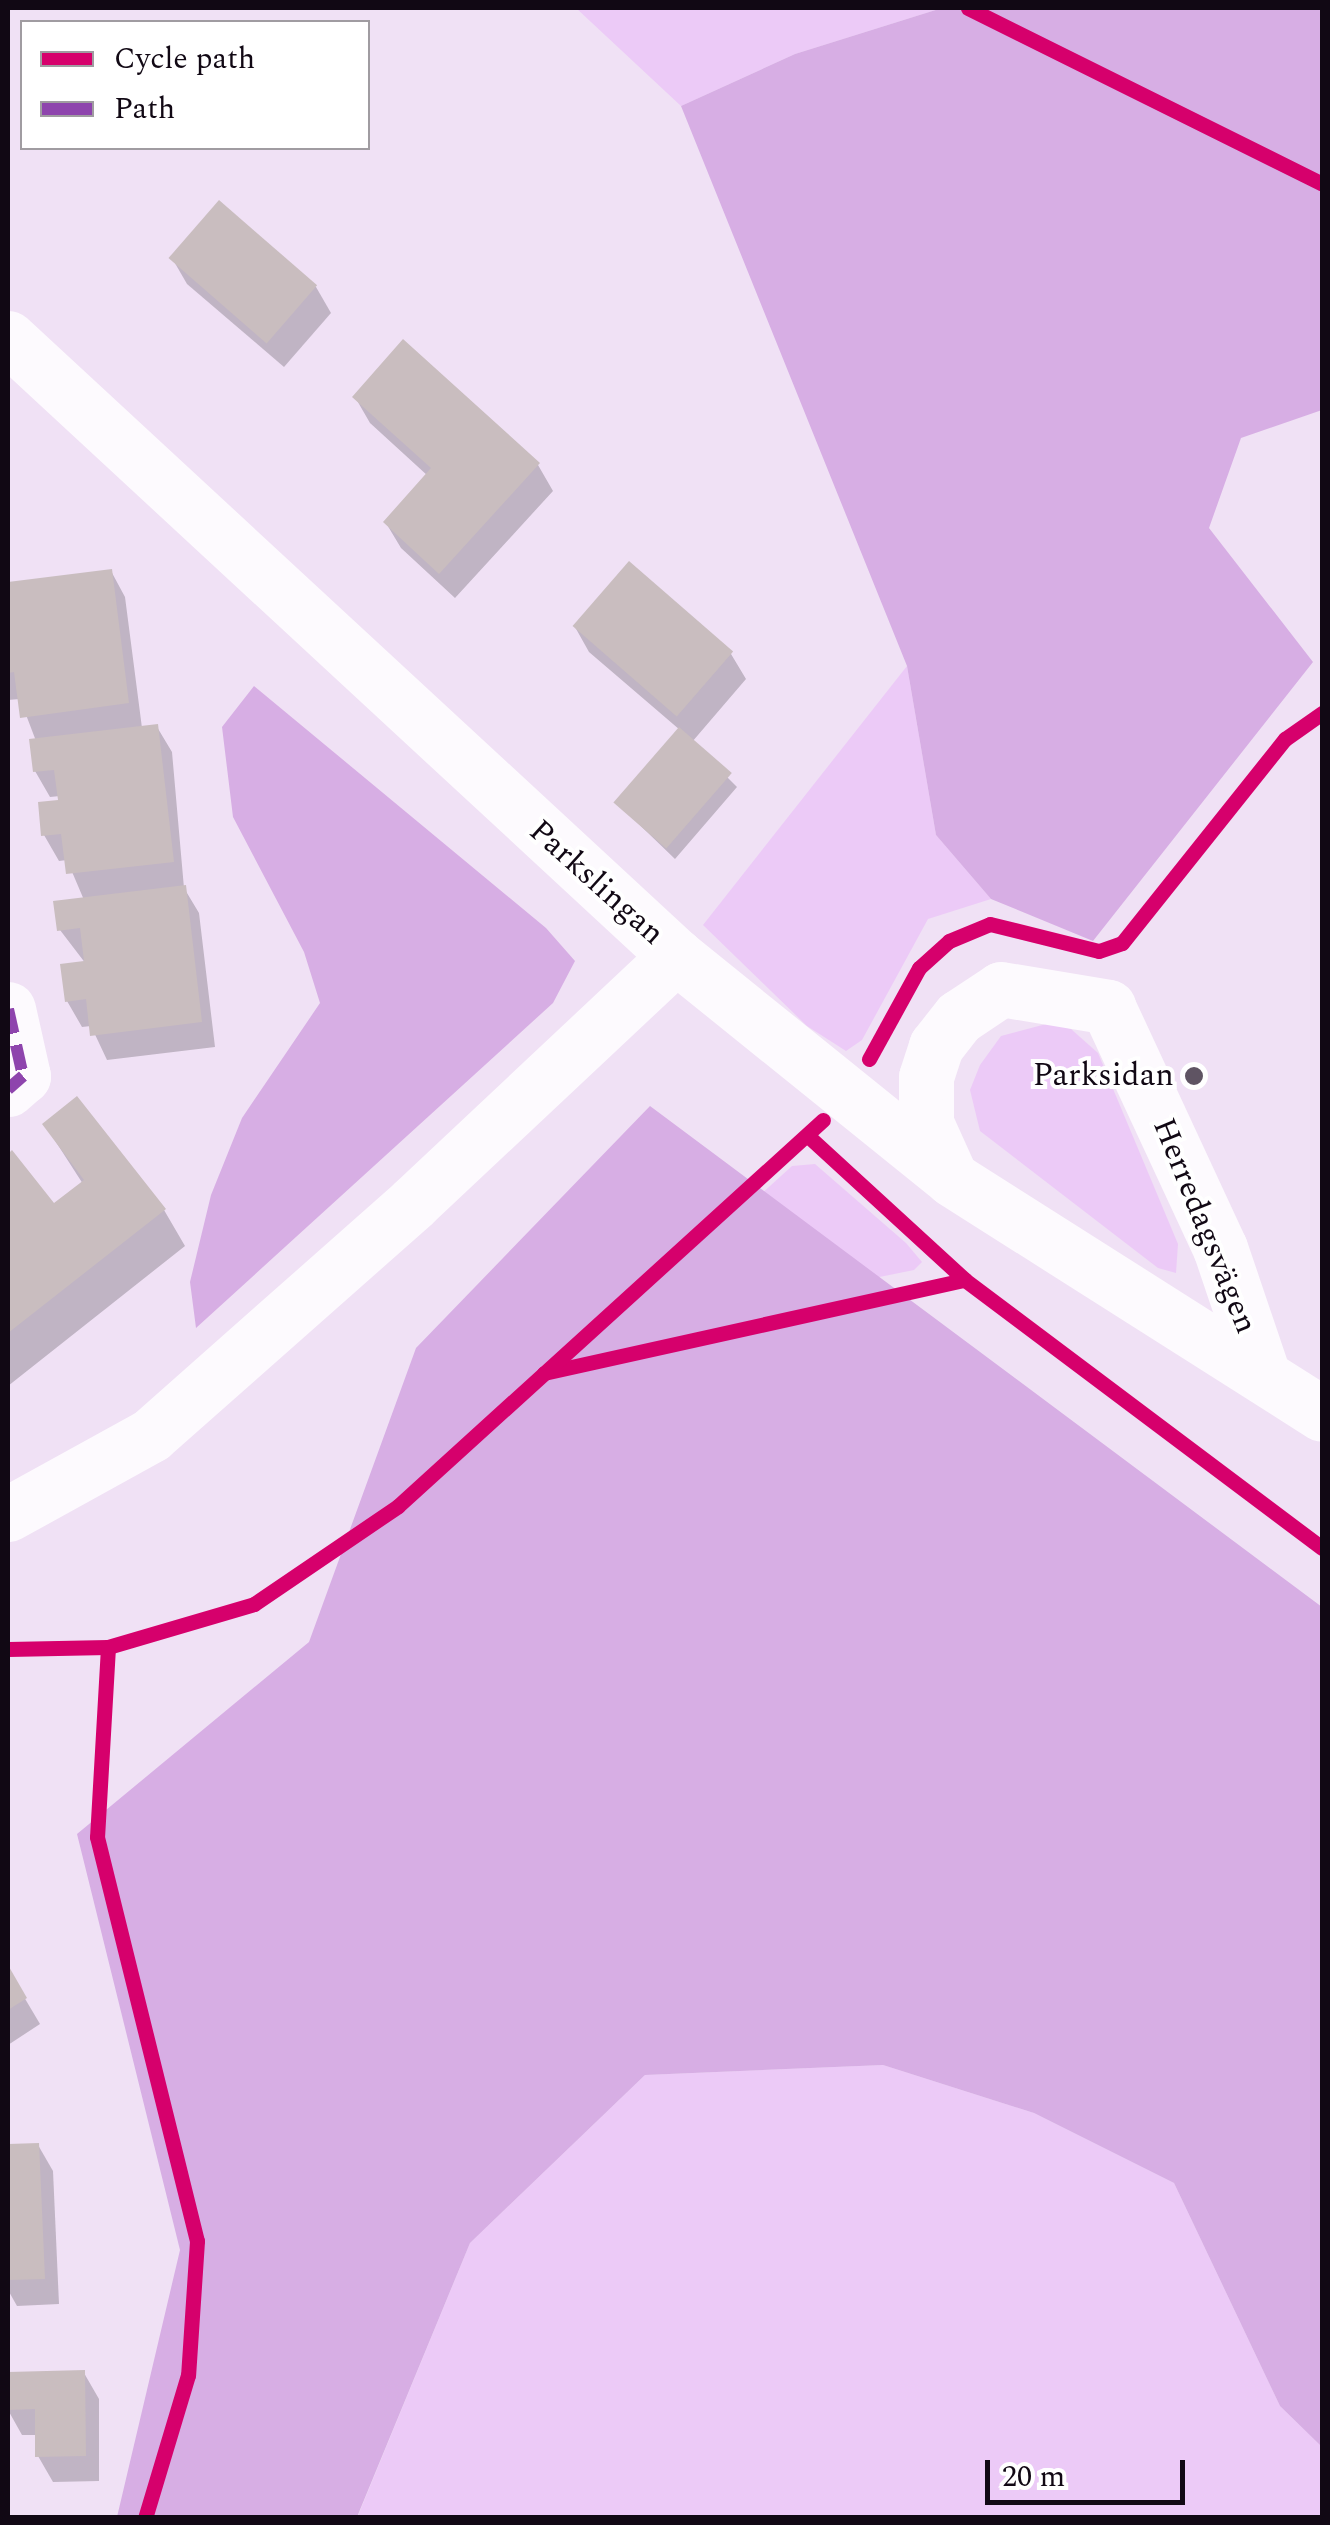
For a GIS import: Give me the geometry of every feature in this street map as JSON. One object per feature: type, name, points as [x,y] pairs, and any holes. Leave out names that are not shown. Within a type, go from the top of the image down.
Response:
[{"type":"street","name":"Parkslingan","points":[[8,338],[676,956],[413,1204],[150,1435],[8,1514]]},
{"type":"street","name":"Herredagsvägen","points":[[676,956],[952,1179],[1262,1372],[1322,1414]]},
{"type":"street","name":"Herredagsvägen","points":[[952,1179],[926,1123],[926,1077],[936,1046],[959,1017],[1001,988],[1108,1007],[1220,1248],[1262,1372]]},
{"type":"street","points":[[8,1009],[23,1076],[8,1090]]},
{"type":"shaded area","points":[[576,8],[942,8],[795,54],[681,106]]},
{"type":"shaded area","points":[[942,8],[1322,8],[1322,410],[1241,438],[1209,528],[1313,662],[1093,941],[991,899],[936,835],[907,666],[681,106],[795,54]]},
{"type":"shaded area","points":[[907,666],[936,835],[991,899],[928,919],[862,1040],[846,1051],[807,1026],[703,925]]},
{"type":"shaded area","points":[[254,686],[546,928],[575,961],[553,1003],[196,1328],[190,1282],[211,1195],[242,1118],[320,1003],[304,952],[233,817],[222,727]]},
{"type":"shaded area","points":[[1050,1023],[1071,1029],[1098,1053],[1178,1244],[1176,1273],[1158,1268],[980,1131],[970,1090],[980,1065],[1001,1036]]},
{"type":"shaded area","points":[[650,1106],[1322,1607],[1322,2447],[1280,2406],[1174,2183],[1034,2113],[883,2065],[645,2075],[470,2243],[357,2517],[117,2517],[180,2250],[77,1834],[309,1642],[416,1348]]},
{"type":"shaded area","points":[[815,1164],[906,1243],[922,1262],[914,1270],[633,1327],[620,1322],[792,1166]]},
{"type":"shaded area","points":[[883,2065],[1034,2113],[1174,2183],[1280,2406],[1322,2447],[1322,2517],[357,2518],[470,2243],[645,2075]]},
{"type":"building","points":[[219,200],[317,285],[267,343],[168,258]]},
{"type":"building","points":[[403,339],[540,463],[439,574],[383,522],[431,468],[352,397]]},
{"type":"building","points":[[629,561],[733,652],[677,716],[573,626]]},
{"type":"building","points":[[112,569],[129,703],[20,718],[14,672],[8,673],[8,582]]},
{"type":"building","points":[[158,724],[174,862],[66,874],[61,834],[41,836],[38,802],[58,800],[54,770],[33,772],[29,739]]},
{"type":"building","points":[[679,727],[732,773],[666,848],[613,802]]},
{"type":"building","points":[[186,885],[202,1022],[90,1036],[86,999],[65,1002],[60,964],[84,961],[80,928],[57,931],[53,901]]},
{"type":"building","points":[[77,1096],[166,1209],[8,1333],[8,1154],[12,1150],[54,1203],[84,1180],[42,1124]]},
{"type":"building","points":[[8,1965],[27,1998],[8,2010]]},
{"type":"building","points":[[39,2143],[45,2279],[8,2280],[8,2144]]},
{"type":"building","points":[[85,2370],[86,2456],[35,2457],[35,2409],[8,2410],[8,2372]]},
{"type":"marked path","points":[[8,1009],[23,1076],[8,1089]]},
{"type":"cycle path","points":[[968,8],[1322,184]]},
{"type":"cycle path","points":[[869,1059],[919,968],[949,941],[990,924],[1099,951],[1122,943],[1285,739],[1322,713]]},
{"type":"cycle path","points":[[8,1649],[108,1647],[254,1604],[398,1506],[823,1120]]},
{"type":"cycle path","points":[[808,1136],[965,1280],[1322,1548]]},
{"type":"cycle path","points":[[544,1373],[965,1280]]},
{"type":"cycle path","points":[[108,1647],[97,1837],[197,2241],[188,2375],[145,2518]]},
{"type":"place","name":"Parksidan","points":[[1194,1076]]}]
